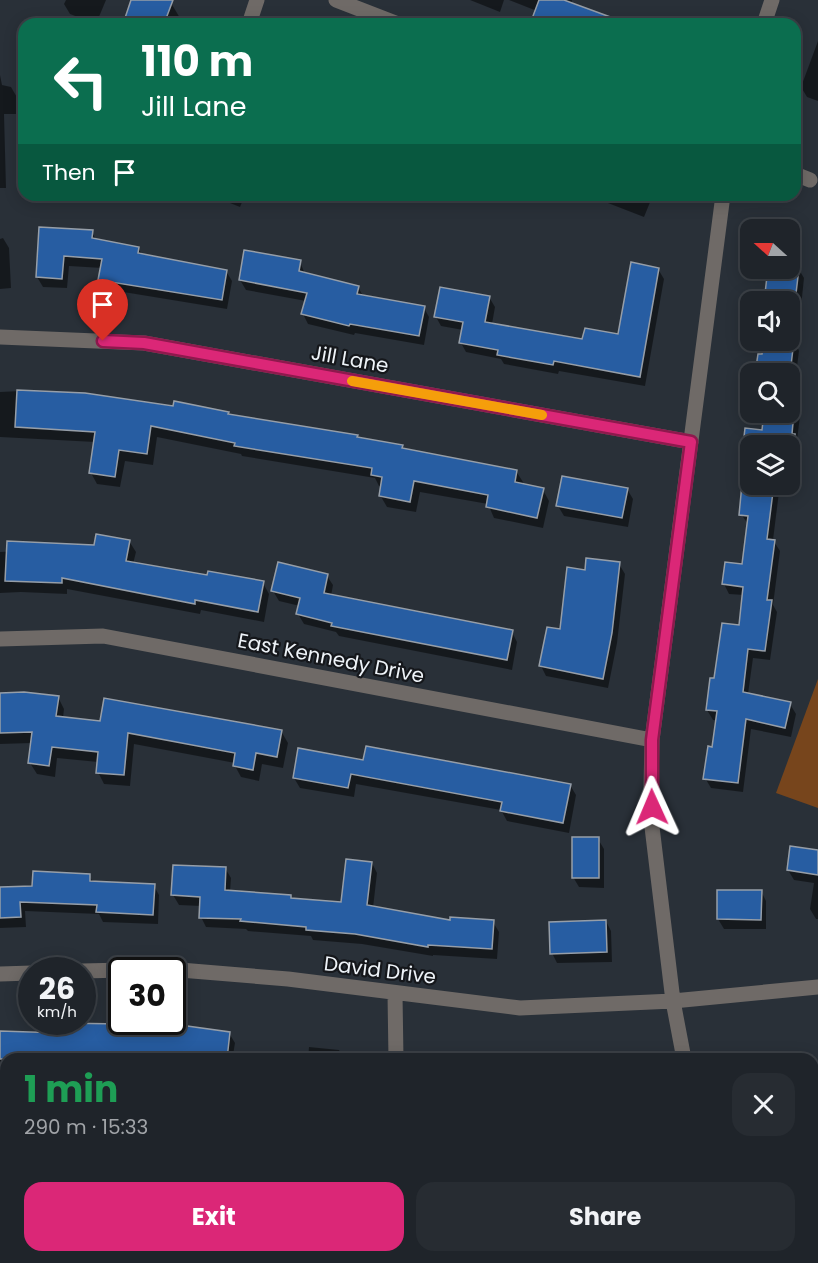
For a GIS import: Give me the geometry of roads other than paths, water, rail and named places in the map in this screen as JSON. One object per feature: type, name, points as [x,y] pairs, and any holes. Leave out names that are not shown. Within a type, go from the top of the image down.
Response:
[{"type":"street","points":[[251,18],[257,0]]},
{"type":"street","points":[[336,0],[382,18]]},
{"type":"street","points":[[766,18],[772,0]]},
{"type":"street","points":[[683,1053],[673,1000],[652,827],[652,740],[722,201]]},
{"type":"street","name":"Jill Lane","points":[[0,337],[144,343],[691,442]]},
{"type":"street","name":"East Kennedy Drive","points":[[0,639],[103,636],[652,740]]},
{"type":"street","name":"David Drive","points":[[96,971],[168,969],[288,979],[520,1008],[673,1000],[818,987]]},
{"type":"street","points":[[0,974],[18,973]]},
{"type":"street","points":[[395,994],[396,1053]]}]
